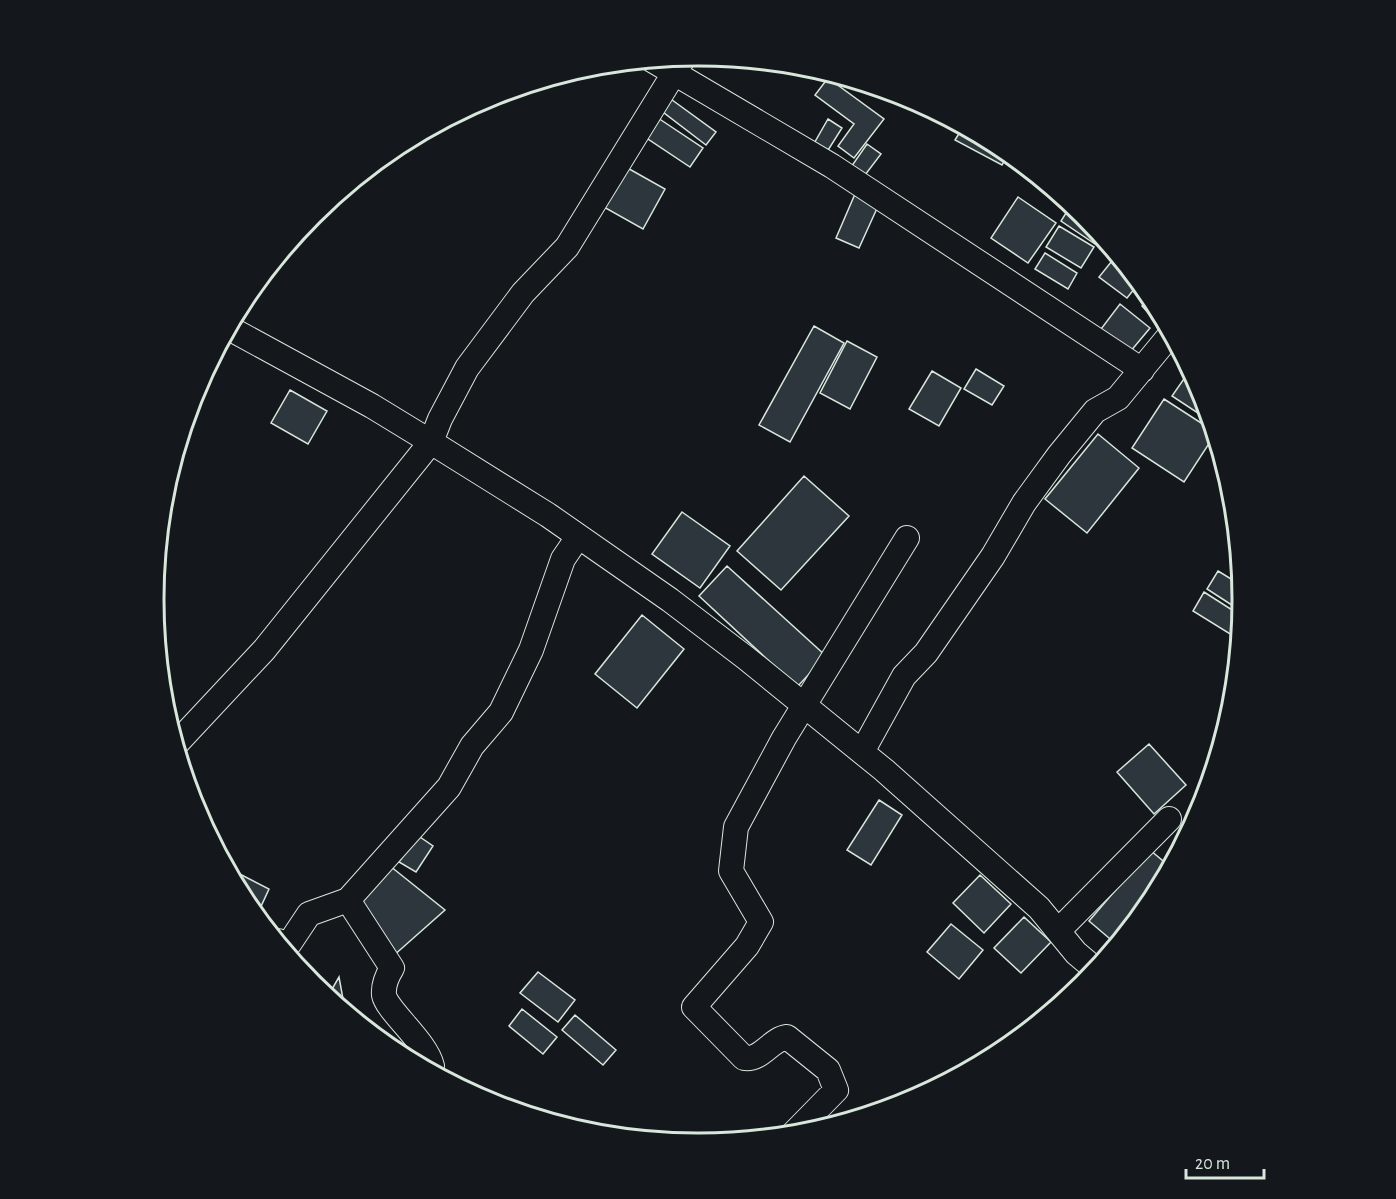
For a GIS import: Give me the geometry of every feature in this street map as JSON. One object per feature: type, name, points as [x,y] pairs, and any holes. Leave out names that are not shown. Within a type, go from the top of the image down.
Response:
[{"type":"street","points":[[681,66],[1142,370]]},
{"type":"street","points":[[183,737],[264,650],[431,442],[440,419],[467,368],[523,293],[567,247],[678,67]]},
{"type":"street","points":[[237,332],[372,406],[431,442],[548,515],[670,600],[862,752],[1039,908],[1076,953],[1088,963]]},
{"type":"street","points":[[862,752],[904,676],[926,653],[952,616],[1038,484],[1095,411],[1118,398],[1165,342]]},
{"type":"street","points":[[290,942],[309,914],[348,900],[449,787],[472,746],[501,712],[531,650],[563,559],[578,537]]},
{"type":"street","points":[[804,1122],[836,1090],[828,1070],[787,1037],[779,1038],[755,1057],[744,1058],[694,1007],[747,946],[761,922],[731,871],[736,827],[804,705],[907,538]]},
{"type":"street","points":[[1058,931],[1169,819]]},
{"type":"street","points":[[348,900],[392,968],[384,982],[384,997],[429,1053],[431,1062]]},
{"type":"building","points":[[825,81],[836,84],[884,119],[854,158],[838,146],[854,124],[815,95]]},
{"type":"building","points":[[668,97],[716,132],[706,145],[659,109]]},
{"type":"building","points":[[658,118],[703,148],[690,167],[645,137]]},
{"type":"building","points":[[828,119],[842,128],[825,155],[812,147]]},
{"type":"building","points":[[959,134],[1003,162],[1002,165],[955,140]]},
{"type":"building","points":[[867,144],[881,154],[862,179],[849,170]]},
{"type":"building","points":[[624,166],[665,189],[643,229],[602,206]]},
{"type":"building","points":[[855,194],[879,204],[859,248],[836,238]]},
{"type":"building","points":[[1018,197],[1056,223],[1028,263],[991,238]]},
{"type":"building","points":[[1066,213],[1096,244],[1061,221]]},
{"type":"building","points":[[1059,226],[1094,247],[1081,268],[1046,247]]},
{"type":"building","points":[[1045,253],[1077,273],[1068,289],[1035,269]]},
{"type":"building","points":[[1111,262],[1133,291],[1127,298],[1099,277]]},
{"type":"building","points":[[1120,304],[1150,328],[1130,352],[1101,329]]},
{"type":"building","points":[[814,326],[844,343],[790,442],[759,425]]},
{"type":"building","points":[[847,341],[877,357],[850,409],[820,393]]},
{"type":"building","points":[[976,369],[1004,386],[992,405],[964,389]]},
{"type":"building","points":[[932,371],[961,388],[939,426],[909,409]]},
{"type":"building","points":[[1183,379],[1197,413],[1172,396]]},
{"type":"building","points":[[290,390],[327,411],[308,444],[271,423]]},
{"type":"building","points":[[1164,399],[1201,423],[1208,445],[1184,482],[1132,448]]},
{"type":"building","points":[[1098,434],[1139,468],[1087,533],[1045,499]]},
{"type":"building","points":[[804,476],[849,516],[781,590],[737,551]]},
{"type":"building","points":[[682,512],[730,546],[700,588],[652,554]]},
{"type":"building","points":[[727,566],[826,656],[797,687],[699,596]]},
{"type":"building","points":[[1218,571],[1231,579],[1232,605],[1207,589]]},
{"type":"building","points":[[1204,592],[1231,610],[1230,634],[1193,611]]},
{"type":"building","points":[[642,615],[684,649],[637,708],[595,674]]},
{"type":"building","points":[[1149,744],[1186,785],[1154,814],[1117,772]]},
{"type":"building","points":[[879,800],[902,815],[871,865],[847,850]]},
{"type":"building","points":[[417,835],[433,846],[416,872],[399,862]]},
{"type":"building","points":[[1150,850],[1163,861],[1142,896],[1109,938],[1089,921]]},
{"type":"building","points":[[390,866],[445,910],[392,957],[356,910]]},
{"type":"building","points":[[241,875],[269,889],[261,906]]},
{"type":"building","points":[[980,875],[1011,904],[984,933],[953,903]]},
{"type":"building","points":[[1024,917],[1051,942],[1021,973],[994,948]]},
{"type":"building","points":[[951,924],[983,950],[959,979],[927,952]]},
{"type":"building","points":[[538,972],[575,1000],[558,1022],[520,993]]},
{"type":"building","points":[[339,977],[343,998],[333,988]]},
{"type":"building","points":[[522,1009],[557,1037],[543,1054],[509,1026]]},
{"type":"building","points":[[575,1015],[616,1050],[603,1065],[562,1030]]}]
